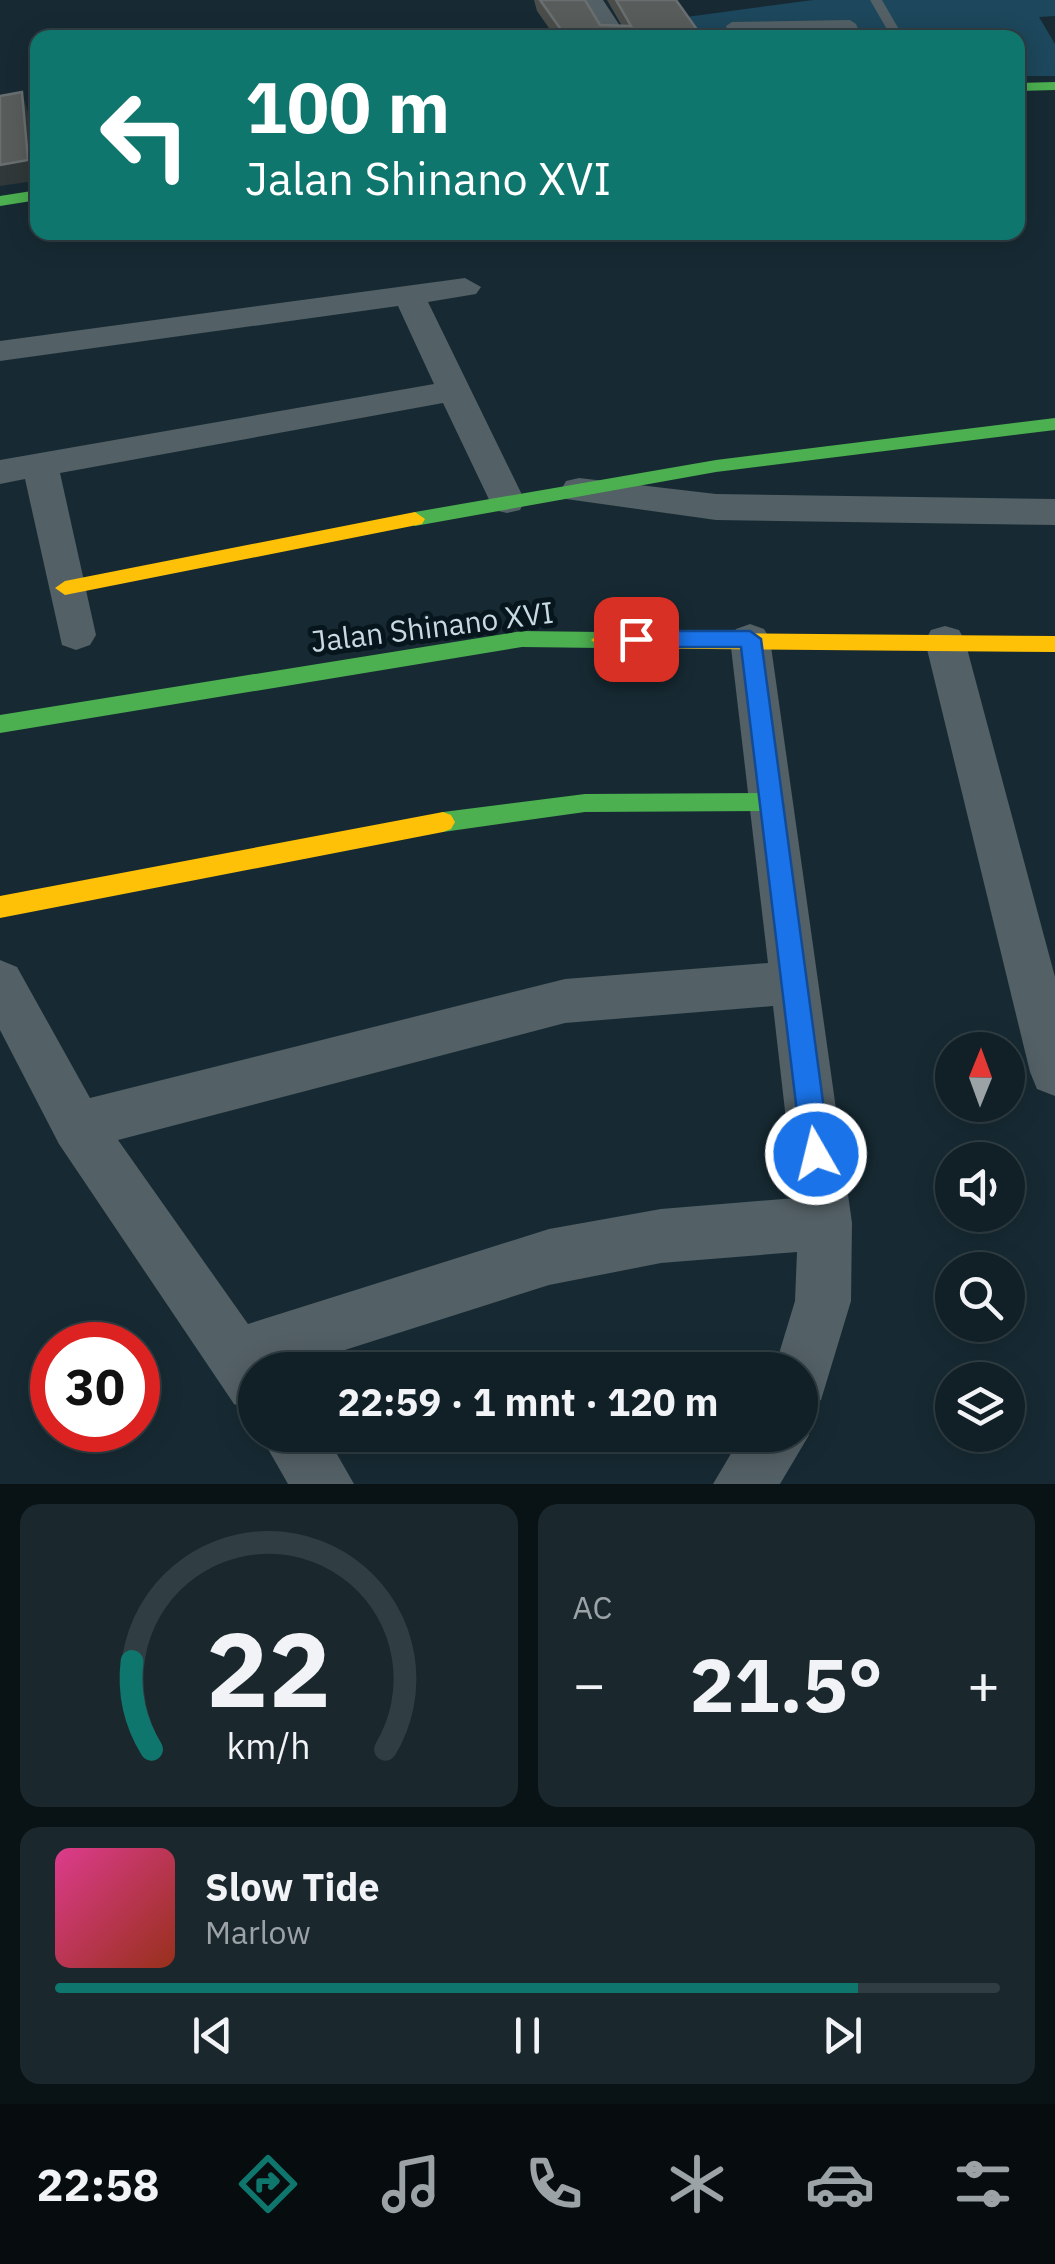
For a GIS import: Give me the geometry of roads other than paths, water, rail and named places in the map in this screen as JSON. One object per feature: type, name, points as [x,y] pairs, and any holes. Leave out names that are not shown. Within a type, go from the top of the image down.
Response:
[{"type":"street","points":[[590,0],[611,30]]},
{"type":"street","points":[[1025,86],[1055,86]]},
{"type":"street","points":[[0,201],[30,197]]},
{"type":"street","points":[[0,351],[465,286]]},
{"type":"street","points":[[408,293],[452,392],[508,502]]},
{"type":"street","points":[[0,472],[452,392]]},
{"type":"street","points":[[65,588],[716,466],[1055,424]]},
{"type":"street","points":[[40,465],[76,635]]},
{"type":"street","points":[[579,490],[716,507],[1055,512]]},
{"type":"street","name":"Jalan Shinano XVI","points":[[0,724],[522,638],[1055,644]]},
{"type":"street","points":[[750,639],[825,1223],[823,1301],[808,1352]]},
{"type":"street","points":[[945,642],[1055,1072]]},
{"type":"street","points":[[0,907],[452,820],[585,804],[768,802]]},
{"type":"street","points":[[0,982],[77,1126],[238,1358]]},
{"type":"street","points":[[77,1126],[565,1000],[792,983]]},
{"type":"street","points":[[294,1352],[550,1257],[662,1236],[825,1223]]},
{"type":"street","points":[[302,1452],[324,1484]]},
{"type":"street","points":[[743,1484],[767,1452]]},
{"type":"lane","points":[[876,0],[893,30]]},
{"type":"lane","points":[[733,30],[732,26],[850,24],[853,30]]}]
